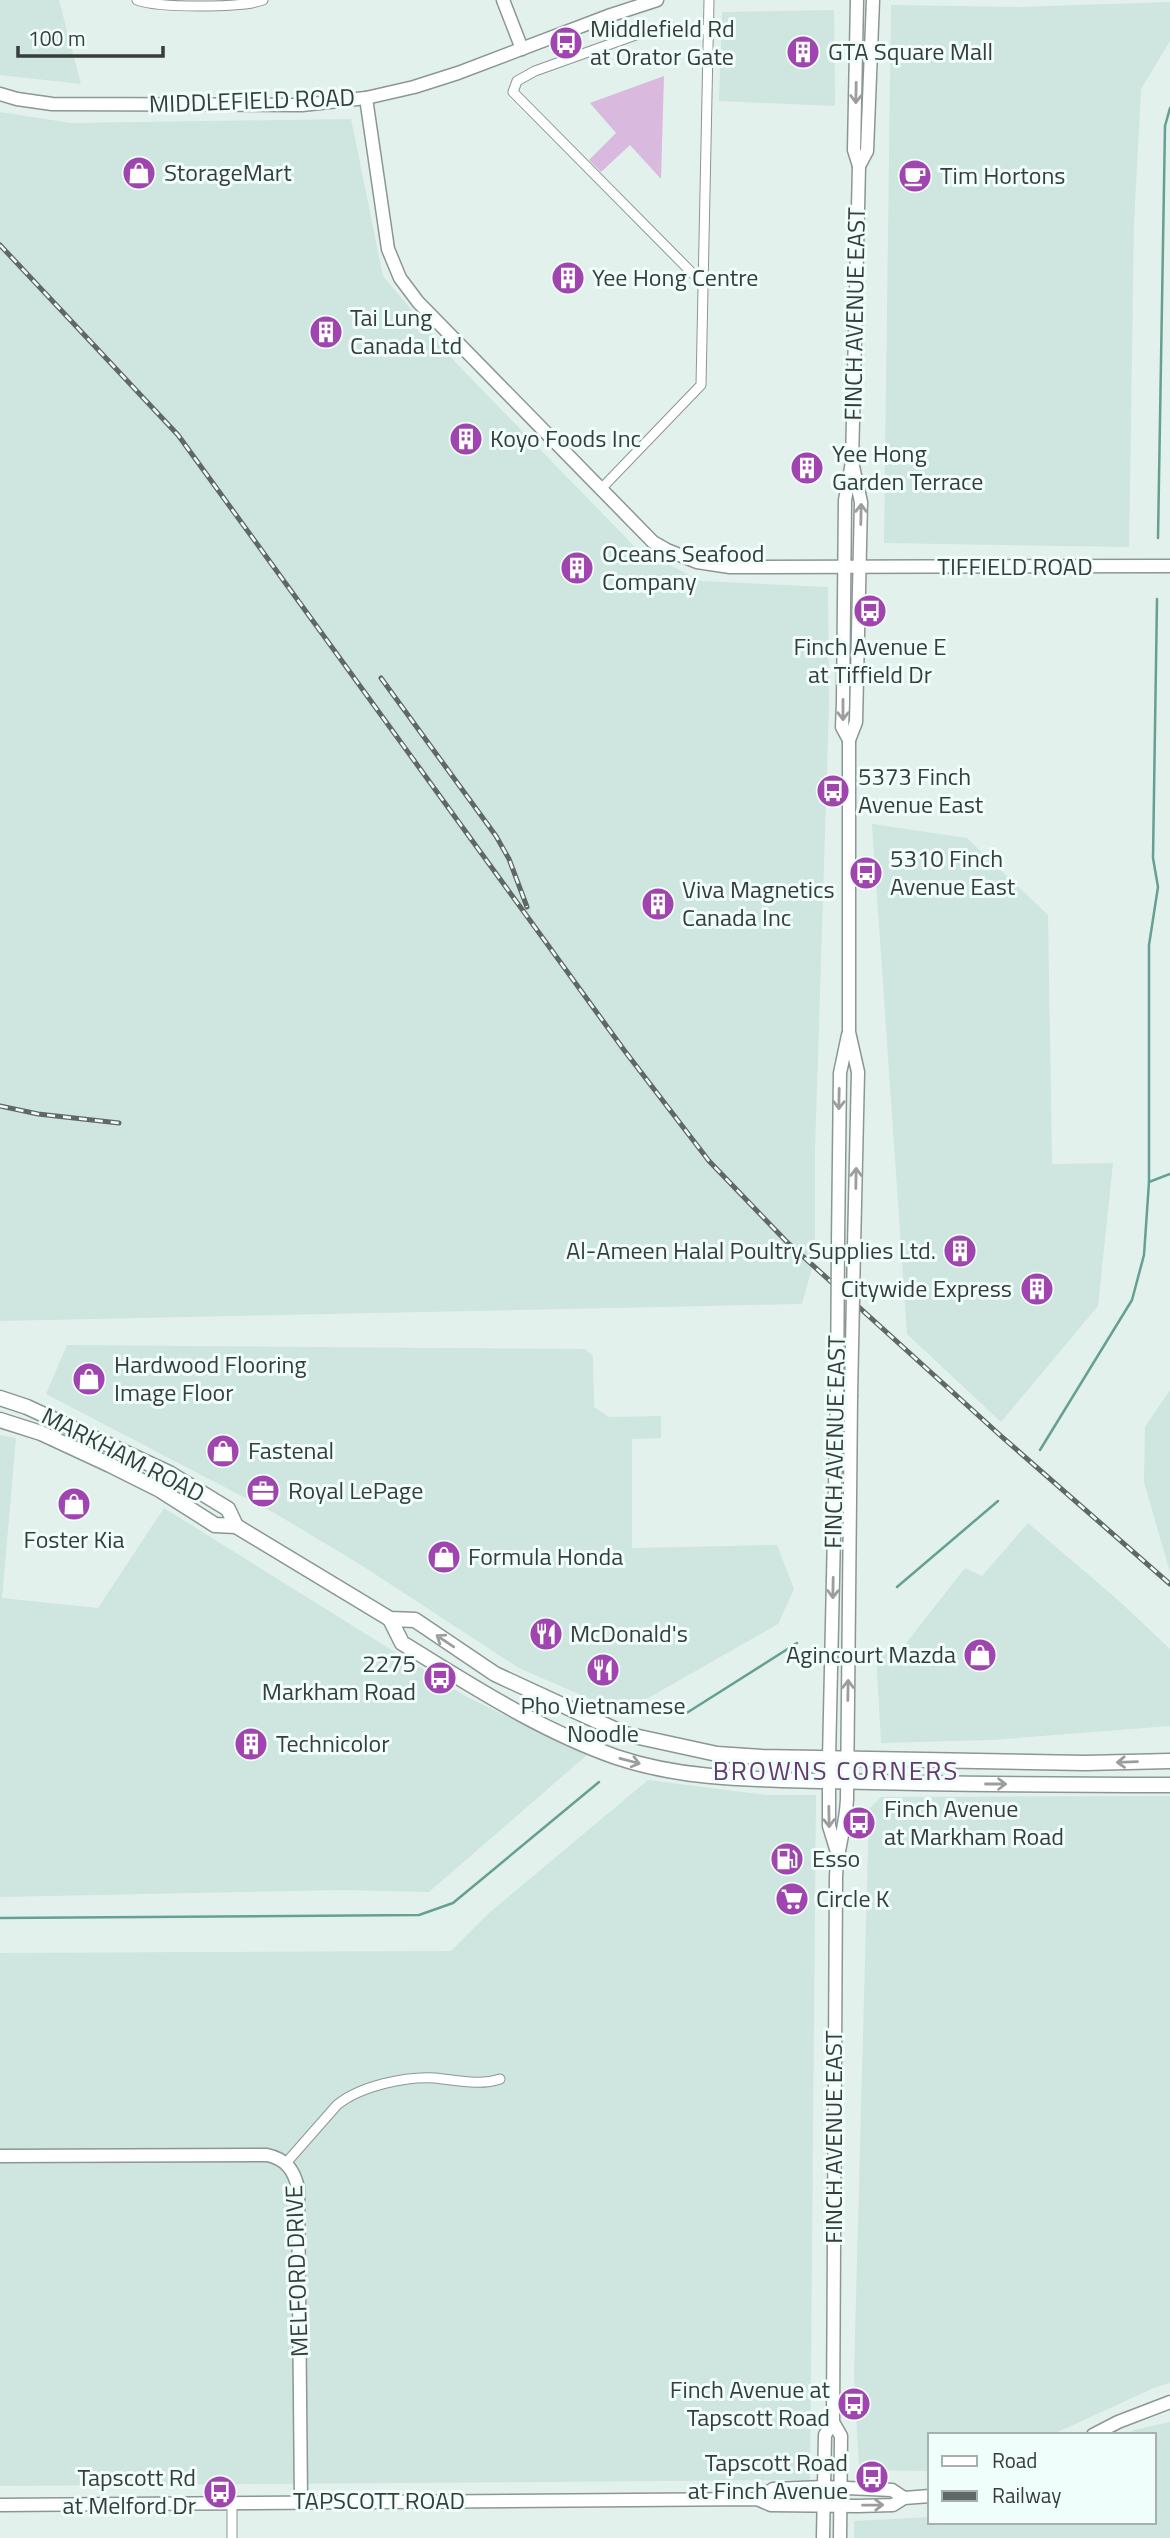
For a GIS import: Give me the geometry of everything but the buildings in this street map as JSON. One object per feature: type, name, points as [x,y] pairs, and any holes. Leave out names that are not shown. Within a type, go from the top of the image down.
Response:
[{"type":"main road","points":[[503,0],[522,49]]},
{"type":"main road","name":"MIDDLEFIELD ROAD","points":[[0,94],[17,100],[52,104],[302,105],[366,98],[425,84],[657,0]]},
{"type":"main road","name":"FINCH AVENUE EAST","points":[[849,740],[842,726],[845,500],[852,462],[859,166],[854,150],[857,0]]},
{"type":"main road","name":"FINCH AVENUE EAST","points":[[859,166],[867,151],[873,0]]},
{"type":"main road","name":"TIFFIELD ROAD","points":[[366,98],[384,233],[393,265],[400,278],[418,302],[600,490],[653,542],[667,551],[697,562],[730,568],[1170,566]]},
{"type":"main road","name":"FINCH AVENUE EAST","points":[[840,2538],[841,2436],[833,2422],[837,1852],[829,1826],[829,1759],[837,1398],[840,1073],[849,1032],[849,740],[856,722],[860,568],[861,502],[852,462]]},
{"type":"main road","name":"FINCH AVENUE EAST","points":[[837,1852],[846,1826],[858,1072],[849,1032]]},
{"type":"main road","name":"MARKHAM ROAD","points":[[0,1398],[27,1407],[169,1473],[228,1509],[236,1526]]},
{"type":"main road","name":"MARKHAM ROAD","points":[[0,1420],[41,1433],[110,1465],[160,1490],[215,1525],[236,1526],[390,1619],[415,1620],[495,1674],[625,1734],[717,1754],[829,1759],[1085,1763],[1170,1761]]},
{"type":"main road","name":"MARKHAM ROAD","points":[[390,1619],[402,1643],[557,1734],[618,1757],[669,1770],[725,1778],[847,1783],[1170,1785]]},
{"type":"main road","name":"MELFORD DRIVE","points":[[0,2156],[267,2155],[286,2163],[294,2174],[298,2188],[302,2502]]},
{"type":"main road","points":[[1097,2433],[1170,2402]]},
{"type":"main road","name":"FINCH AVENUE EAST","points":[[823,2538],[825,2435],[833,2422]]},
{"type":"main road","name":"TAPSCOTT ROAD","points":[[757,2499],[773,2489],[824,2487],[892,2490],[904,2498]]},
{"type":"main road","name":"TAPSCOTT ROAD","points":[[0,2505],[757,2499],[771,2505],[893,2505],[904,2498],[928,2496]]},
{"type":"street","points":[[137,0],[154,4],[251,4],[263,0]]},
{"type":"street","points":[[600,490],[701,385],[709,0]]},
{"type":"street","points":[[703,284],[513,92],[517,81],[535,71],[644,32],[670,28],[710,30]]},
{"type":"street","points":[[286,2163],[344,2100],[370,2089],[411,2077],[483,2083],[500,2079]]},
{"type":"street","points":[[232,2503],[232,2538]]},
{"type":"shaded area","points":[[0,0],[59,0],[81,84],[0,75]]},
{"type":"shaded area","points":[[1170,2],[1170,41],[1141,89],[1134,223],[1129,547],[884,543],[891,5],[1018,7]]},
{"type":"shaded area","points":[[834,10],[835,106],[719,101],[722,12]]},
{"type":"shaded area","points":[[664,76],[661,179],[630,145],[601,172],[589,160],[616,133],[590,103]]},
{"type":"shaded area","points":[[0,112],[71,123],[351,119],[383,276],[456,363],[635,547],[701,581],[828,587],[829,705],[815,1150],[815,1257],[802,1304],[0,1321]]},
{"type":"shaded area","points":[[872,824],[967,838],[1048,915],[1052,1164],[1113,1163],[1098,1306],[1001,1422],[907,1334]]},
{"type":"shaded area","points":[[67,1345],[585,1349],[593,1356],[594,1407],[609,1417],[661,1416],[661,1438],[632,1439],[632,1548],[777,1545],[794,1589],[778,1624],[636,1705],[615,1710],[519,1668],[361,1565],[276,1514],[46,1394]]},
{"type":"shaded area","points":[[1170,1390],[1170,1572],[1144,1482],[1145,1427]]},
{"type":"shaded area","points":[[0,1435],[16,1438],[2,1598],[98,1608],[164,1508],[467,1697],[587,1755],[429,1892],[344,1890],[0,1897]]},
{"type":"shaded area","points":[[1028,1523],[1118,1600],[1170,1649],[1170,1726],[992,1740],[881,1743],[876,1653],[900,1651],[965,1568],[982,1576]]},
{"type":"shaded area","points":[[648,1780],[766,1795],[816,1795],[810,2480],[0,2486],[0,1953],[451,1951],[489,1913]]},
{"type":"shaded area","points":[[1170,1796],[1170,2383],[1055,2433],[928,2433],[928,2471],[859,2470],[854,2374],[869,1809],[881,1797]]},
{"type":"shaded area","points":[[1170,2422],[1170,2538],[854,2538],[854,2521],[928,2517],[928,2524],[1156,2524],[1156,2433],[1129,2433]]},
{"type":"waterway","points":[[1158,538],[1165,126],[1170,108]]},
{"type":"waterway","points":[[1040,1450],[1132,1300],[1144,1255],[1149,1182],[1149,945],[1158,887],[1153,858],[1157,599]]},
{"type":"waterway","points":[[1149,1182],[1170,1174]]},
{"type":"waterway","points":[[897,1587],[998,1501]]},
{"type":"waterway","points":[[685,1714],[797,1643]]},
{"type":"waterway","points":[[0,1918],[419,1915],[453,1903],[599,1782]]},
{"type":"railway","points":[[0,245],[178,435],[624,1050],[709,1161],[786,1241],[1001,1436],[1170,1584]]},
{"type":"railway","points":[[381,678],[496,836],[509,859],[527,907]]},
{"type":"railway","points":[[0,1106],[38,1114],[119,1123]]},
{"type":"place","name":"Middlefield Rd at Orator Gate","points":[[566,43]]},
{"type":"place","name":"GTA Square Mall","points":[[803,52]]},
{"type":"place","name":"StorageMart","points":[[139,173]]},
{"type":"place","name":"Tim Hortons","points":[[915,176]]},
{"type":"place","name":"Yee Hong Centre","points":[[568,278]]},
{"type":"place","name":"Tai Lung Canada Ltd","points":[[326,332]]},
{"type":"place","name":"Koyo Foods Inc","points":[[466,439]]},
{"type":"place","name":"Yee Hong Garden Terrace","points":[[807,468]]},
{"type":"place","name":"Oceans Seafood Company","points":[[577,568]]},
{"type":"place","name":"Finch Avenue E at Tiffield Dr","points":[[870,611]]},
{"type":"place","name":"5373 Finch Avenue East","points":[[833,791]]},
{"type":"place","name":"5310 Finch Avenue East","points":[[866,873]]},
{"type":"place","name":"Viva Magnetics Canada Inc","points":[[658,904]]},
{"type":"place","name":"Al-Ameen Halal Poultry Supplies Ltd.","points":[[960,1251]]},
{"type":"place","name":"Citywide Express","points":[[1037,1289]]},
{"type":"place","name":"Hardwood Flooring Image Floor","points":[[89,1379]]},
{"type":"place","name":"Fastenal","points":[[223,1451]]},
{"type":"place","name":"Royal LePage","points":[[263,1491]]},
{"type":"place","name":"Foster Kia","points":[[74,1504]]},
{"type":"place","name":"Formula Honda","points":[[444,1557]]},
{"type":"place","name":"McDonald's","points":[[546,1634]]},
{"type":"place","name":"Agincourt Mazda","points":[[980,1655]]},
{"type":"place","name":"Pho Vietnamese Noodle","points":[[603,1670]]},
{"type":"place","name":"2275 Markham Road","points":[[440,1678]]},
{"type":"place","name":"Technicolor","points":[[251,1744]]},
{"type":"place","name":"Finch Avenue at Markham Road","points":[[859,1823]]},
{"type":"place","name":"Esso","points":[[787,1859]]},
{"type":"place","name":"Circle K","points":[[792,1899]]},
{"type":"place","name":"Finch Avenue at Tapscott Road","points":[[854,2404]]},
{"type":"place","name":"Tapscott Road at Finch Avenue","points":[[872,2477]]},
{"type":"place","name":"Tapscott Rd at Melford Dr","points":[[220,2492]]},
{"type":"district","name":"BROWNS CORNERS","points":[[836,1771]]}]
